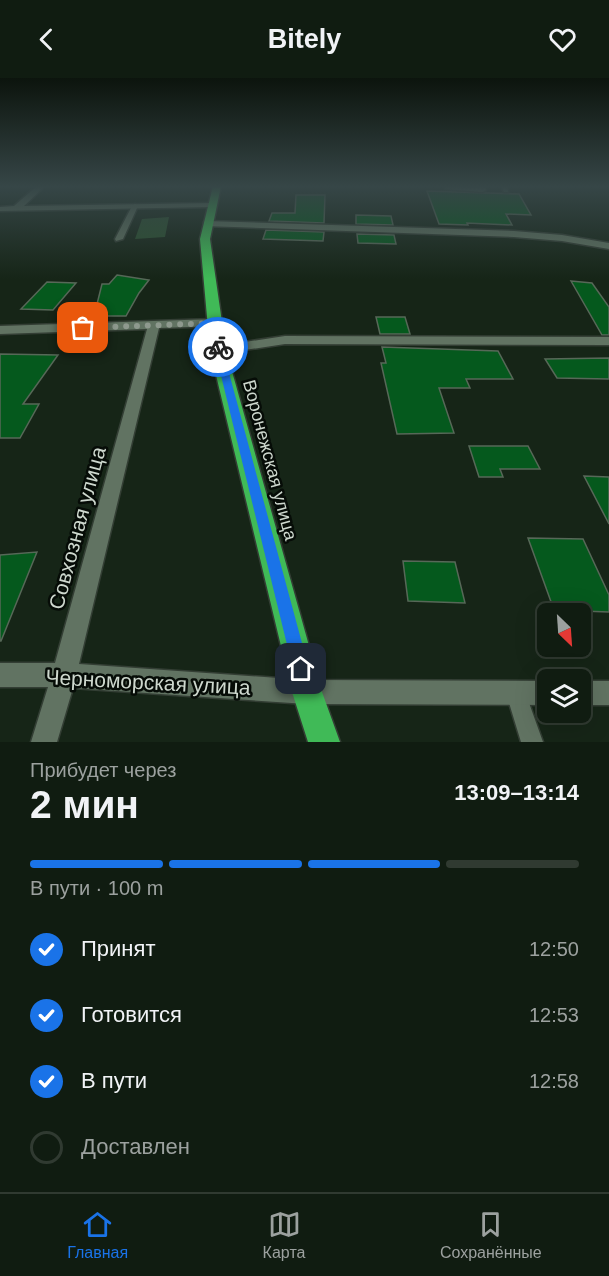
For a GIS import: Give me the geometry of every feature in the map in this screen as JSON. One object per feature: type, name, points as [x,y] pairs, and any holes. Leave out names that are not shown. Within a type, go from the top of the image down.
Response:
[{"type":"highway","name":"Воронежская улица","points":[[210,217],[205,239],[218,350],[307,692],[324,742]]},
{"type":"street","points":[[337,217],[562,238],[609,246]]},
{"type":"street","points":[[0,330],[215,323]]},
{"type":"street","name":"Совхозная улица","points":[[44,742],[64,675],[154,326]]},
{"type":"street","points":[[218,350],[285,340],[609,341]]},
{"type":"street","name":"Черноморская улица","points":[[0,675],[64,675],[307,692],[537,693]]},
{"type":"street","points":[[591,693],[609,693]]},
{"type":"lane","points":[[119,239],[130,217]]},
{"type":"lane","points":[[516,693],[532,742]]},
{"type":"green space","points":[[169,217],[165,237],[135,239],[142,219]]},
{"type":"building","points":[[271,217],[324,217],[324,223],[269,221]]},
{"type":"building","points":[[356,217],[391,217],[393,225],[356,224]]},
{"type":"building","points":[[436,217],[508,217],[512,225],[467,223],[468,225],[439,224]]},
{"type":"building","points":[[266,230],[324,232],[323,241],[263,239]]},
{"type":"building","points":[[357,234],[394,235],[396,244],[358,243]]},
{"type":"building","points":[[117,275],[149,280],[126,316],[94,316],[102,284],[109,284]]},
{"type":"building","points":[[571,281],[592,283],[609,307],[609,335],[602,335]]},
{"type":"building","points":[[47,282],[76,283],[53,310],[21,309]]},
{"type":"building","points":[[376,317],[405,317],[410,334],[380,334]]},
{"type":"building","points":[[382,347],[498,351],[513,379],[466,379],[470,388],[439,388],[454,433],[397,434],[381,363],[386,363]]},
{"type":"building","points":[[0,354],[58,355],[23,404],[39,404],[20,438],[0,438]]},
{"type":"building","points":[[609,358],[609,379],[557,378],[545,359]]},
{"type":"building","points":[[469,446],[528,446],[540,469],[500,469],[503,477],[479,477]]},
{"type":"building","points":[[584,476],[609,477],[609,524]]},
{"type":"building","points":[[528,538],[583,539],[609,595],[609,612],[591,611],[591,603],[551,603]]},
{"type":"building","points":[[37,552],[1,641],[0,641],[0,555]]},
{"type":"building","points":[[403,561],[455,562],[465,603],[408,601]]},
{"type":"way so far","points":[[83,328],[215,323],[218,347]]},
{"type":"route","points":[[218,347],[301,669]]}]
